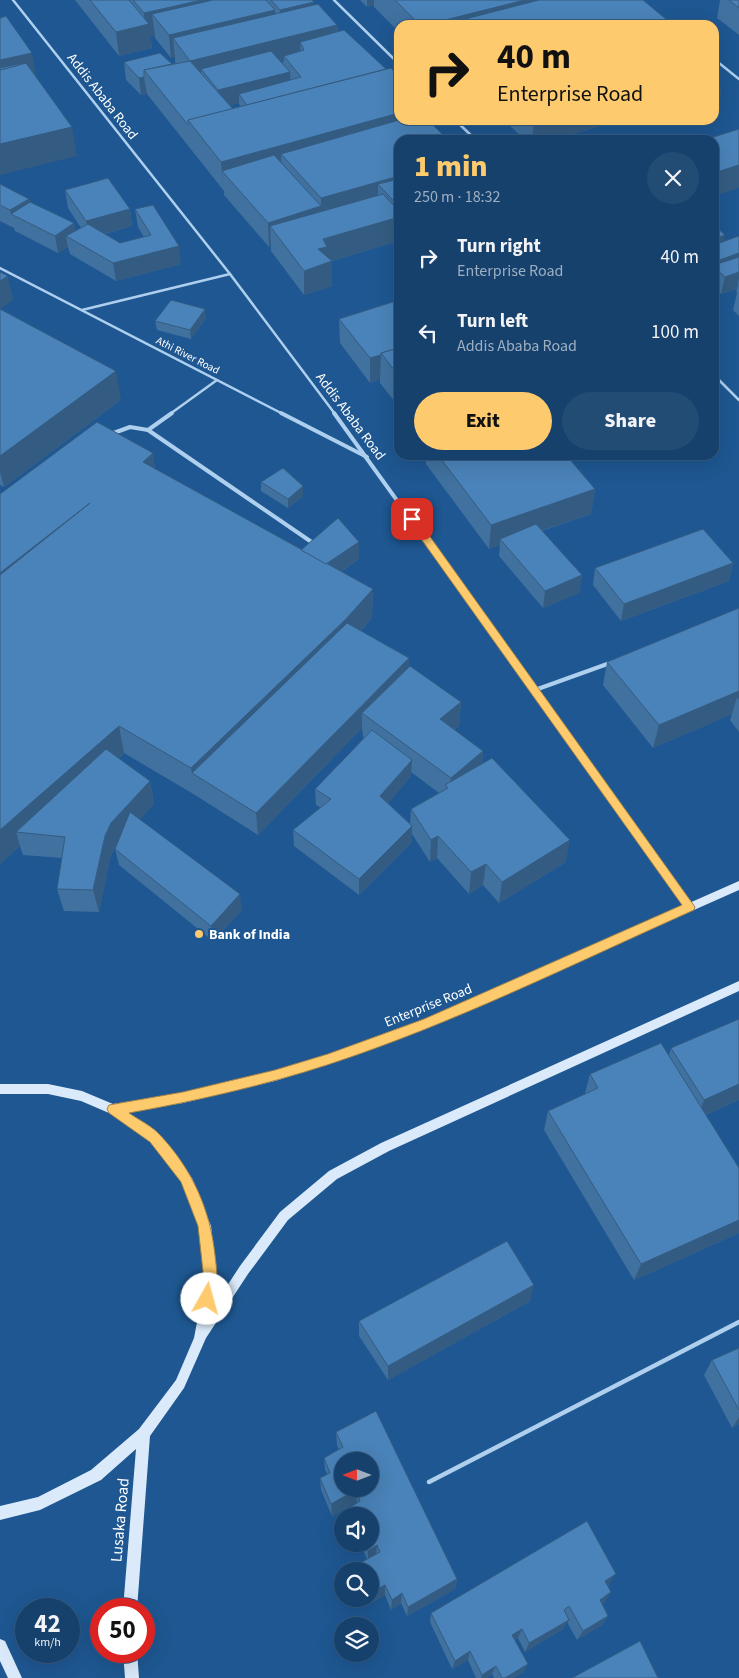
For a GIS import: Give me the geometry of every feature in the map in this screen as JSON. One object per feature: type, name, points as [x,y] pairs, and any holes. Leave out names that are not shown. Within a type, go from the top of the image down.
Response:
[{"type":"main road","name":"Enterprise Road","points":[[113,1109],[183,1098],[275,1076],[328,1059],[428,1023],[739,885]]},
{"type":"main road","points":[[0,1513],[40,1503],[96,1475],[144,1434],[180,1384],[200,1338],[244,1270],[284,1216],[333,1175],[386,1147],[739,986]]},
{"type":"main road","points":[[0,1089],[48,1089],[82,1096],[113,1109],[154,1138],[165,1151],[186,1178],[205,1226],[211,1280],[200,1338]]},
{"type":"main road","name":"Lusaka Road","points":[[131,1598],[144,1434]]},
{"type":"main road","points":[[0,1646],[15,1678]]},
{"type":"main road","points":[[131,1663],[132,1678]]},
{"type":"lane","name":"Addis Ababa Road","points":[[13,0],[230,274],[368,457],[690,907]]},
{"type":"lane","points":[[334,0],[394,59]]},
{"type":"lane","points":[[719,63],[739,79]]},
{"type":"lane","points":[[460,125],[471,135]]},
{"type":"lane","name":"Athi River Road","points":[[0,268],[368,457]]},
{"type":"lane","points":[[82,310],[230,274]]},
{"type":"lane","points":[[148,430],[217,380]]},
{"type":"lane","points":[[719,380],[739,400]]},
{"type":"lane","points":[[105,438],[121,429],[130,427],[148,430],[313,543]]},
{"type":"lane","points":[[535,690],[618,660]]},
{"type":"lane","points":[[429,1482],[739,1322]]},
{"type":"building","points":[[90,0],[129,0],[149,24],[116,32]]},
{"type":"building","points":[[133,0],[202,0],[144,13]]},
{"type":"building","points":[[213,0],[266,0],[275,10],[169,35],[152,14]]},
{"type":"building","points":[[271,0],[312,0],[314,2],[280,10]]},
{"type":"building","points":[[395,0],[525,0],[445,20],[415,20]]},
{"type":"building","points":[[539,0],[643,0],[667,20],[461,20]]},
{"type":"building","points":[[729,0],[739,0],[739,8]]},
{"type":"building","points":[[318,4],[337,25],[190,61],[173,38]]},
{"type":"building","points":[[6,16],[32,53],[0,60],[0,18]]},
{"type":"building","points":[[344,30],[386,69],[247,105],[239,94],[301,77],[284,56],[304,50],[300,42]]},
{"type":"building","points":[[271,51],[290,72],[218,90],[201,69]]},
{"type":"building","points":[[160,53],[172,64],[144,70],[144,77],[139,78],[124,62]]},
{"type":"building","points":[[190,61],[233,109],[188,120],[188,125],[144,70]]},
{"type":"building","points":[[26,63],[72,127],[0,144],[0,70]]},
{"type":"building","points":[[19,65],[0,70],[0,68]]},
{"type":"building","points":[[391,68],[394,71],[394,114],[221,162],[188,120]]},
{"type":"building","points":[[394,121],[394,125],[433,125],[443,135],[394,135],[394,177],[321,198],[281,154]]},
{"type":"building","points":[[739,129],[739,165],[719,171],[719,135]]},
{"type":"building","points":[[274,155],[321,206],[268,223],[222,171]]},
{"type":"building","points":[[108,178],[130,209],[86,221],[65,190]]},
{"type":"building","points":[[394,180],[394,202],[378,184]]},
{"type":"building","points":[[0,184],[29,199],[10,210],[0,205]]},
{"type":"building","points":[[383,194],[394,206],[394,218],[323,239],[327,247],[318,249],[332,261],[304,271],[270,226]]},
{"type":"building","points":[[30,202],[74,223],[55,236],[11,214]]},
{"type":"building","points":[[153,205],[179,246],[113,263],[66,236],[88,224],[120,243],[151,235],[135,209]]},
{"type":"building","points":[[719,230],[725,235],[719,237]]},
{"type":"building","points":[[739,236],[739,253],[719,260],[719,243]]},
{"type":"building","points":[[739,257],[739,272],[725,277],[719,272],[719,263]]},
{"type":"building","points":[[0,272],[8,276],[0,281]]},
{"type":"building","points":[[171,300],[205,309],[190,330],[155,321]]},
{"type":"building","points":[[394,302],[394,349],[370,358],[339,319]]},
{"type":"building","points":[[0,309],[116,371],[0,456]]},
{"type":"building","points":[[394,349],[394,370],[381,353]]},
{"type":"building","points":[[97,422],[153,453],[143,462],[373,589],[346,619],[191,768],[119,726],[0,830],[0,575],[90,503],[0,573],[0,494]]},
{"type":"building","points":[[442,460],[570,460],[595,489],[491,525]]},
{"type":"building","points":[[283,468],[303,486],[288,499],[261,482]]},
{"type":"building","points":[[338,518],[359,542],[326,564],[301,550]]},
{"type":"building","points":[[536,524],[582,575],[545,591],[500,539]]},
{"type":"building","points":[[703,529],[733,563],[624,604],[595,568]]},
{"type":"building","points":[[739,608],[739,691],[659,725],[607,662]]},
{"type":"building","points":[[347,623],[409,658],[256,813],[192,773]]},
{"type":"building","points":[[410,666],[461,702],[440,719],[483,751],[451,778],[362,713]]},
{"type":"building","points":[[372,730],[412,760],[380,796],[412,826],[359,879],[293,830],[331,799],[315,789]]},
{"type":"building","points":[[106,749],[150,781],[111,823],[105,836],[93,890],[57,889],[65,837],[16,832]]},
{"type":"building","points":[[492,758],[570,840],[502,882],[486,864],[471,872],[438,836],[431,840],[411,809],[448,788],[445,785]]},
{"type":"building","points":[[130,812],[240,894],[211,926],[115,849]]},
{"type":"building","points":[[739,1019],[739,1084],[704,1100],[671,1048]]},
{"type":"building","points":[[661,1043],[739,1168],[739,1220],[641,1264],[548,1111],[598,1088],[590,1074]]},
{"type":"building","points":[[507,1241],[534,1285],[388,1366],[359,1321]]},
{"type":"building","points":[[739,1348],[739,1410],[712,1360]]},
{"type":"building","points":[[376,1411],[457,1579],[408,1607],[402,1593],[392,1600],[385,1585],[379,1588],[379,1562],[362,1562],[380,1552],[379,1507],[351,1507],[360,1501],[359,1498],[379,1498],[379,1452],[334,1452],[343,1447],[336,1432]]},
{"type":"building","points":[[334,1452],[334,1498],[342,1498],[331,1504],[320,1478],[330,1473],[324,1458]]},
{"type":"building","points":[[587,1521],[616,1574],[605,1581],[611,1592],[600,1600],[608,1616],[583,1631],[569,1606],[564,1610],[569,1620],[529,1643],[522,1629],[512,1635],[528,1664],[505,1678],[502,1678],[496,1666],[482,1675],[470,1651],[455,1661],[431,1613]]},
{"type":"building","points":[[640,1641],[658,1678],[572,1678]]},
{"type":"place","name":"Bank of India","points":[[199,934]]},
{"type":"route","points":[[207,1299],[211,1280],[205,1226],[186,1178],[154,1138],[113,1109],[183,1098],[275,1076],[328,1059],[428,1023],[690,907],[412,519]]}]
